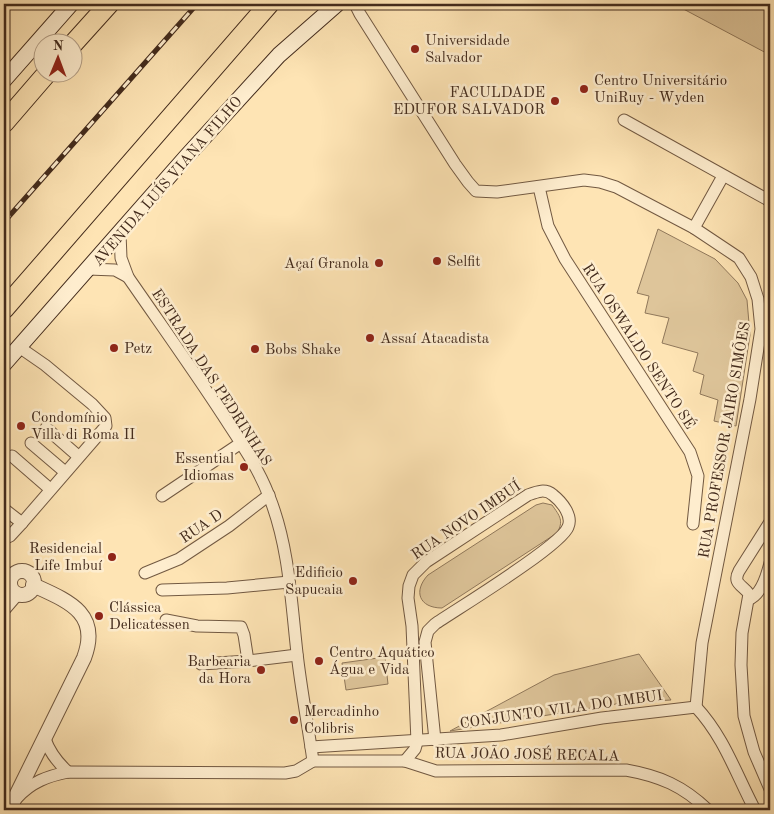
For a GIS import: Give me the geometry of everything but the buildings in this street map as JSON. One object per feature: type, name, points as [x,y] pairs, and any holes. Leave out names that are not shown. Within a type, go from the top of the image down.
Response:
[{"type":"highway","points":[[82,34],[109,4]]},
{"type":"highway","points":[[4,309],[269,4]]},
{"type":"highway","points":[[4,123],[39,82]]},
{"type":"main road","points":[[4,80],[71,4]]},
{"type":"main road","name":"AVENIDA LUÍS VIANA FILHO","points":[[4,364],[279,55],[334,6]]},
{"type":"street","name":"RUA PROFESSOR JAIRO SIMÕES","points":[[334,6],[346,10],[357,9],[472,188],[489,193],[584,180],[616,187],[694,228],[738,258],[750,276],[760,306],[765,342],[702,643],[696,707]]},
{"type":"street","points":[[624,120],[770,201]]},
{"type":"street","points":[[694,228],[723,176]]},
{"type":"street","name":"RUA OSWALDO SENTO SÉ","points":[[539,187],[548,226],[564,259],[690,452],[698,476],[694,524]]},
{"type":"street","name":"ESTRADA DAS PEDRINHAS","points":[[120,233],[121,258],[128,277],[207,390],[241,443],[269,495],[277,519],[289,582],[297,655],[313,762]]},
{"type":"street","points":[[88,269],[115,270],[128,277]]},
{"type":"street","points":[[4,539],[10,536],[22,524],[78,456],[106,426],[105,418],[101,412],[19,347]]},
{"type":"street","points":[[46,428],[78,456]]},
{"type":"street","points":[[31,443],[65,472]]},
{"type":"street","points":[[162,496],[241,443]]},
{"type":"street","points":[[12,456],[50,489]]},
{"type":"street","name":"RUA NOVO IMBUÍ","points":[[417,742],[412,626],[408,598],[413,575],[426,562],[528,495],[542,491],[553,494],[568,514],[570,520],[566,532],[545,551],[435,624],[428,631],[425,642],[434,740]]},
{"type":"street","name":"RUA D","points":[[145,573],[178,559],[193,550],[229,526],[269,495]]},
{"type":"street","points":[[4,509],[22,524]]},
{"type":"street","points":[[770,522],[737,575],[737,583],[747,591],[749,599],[742,633],[741,665],[744,716],[754,752],[770,789]]},
{"type":"street","points":[[749,599],[756,596],[759,591],[770,563]]},
{"type":"street","points":[[4,608],[26,590],[33,578],[28,573],[21,571],[8,573],[10,587],[26,590],[47,592],[71,603],[79,611],[87,625],[89,634],[84,658],[11,807]]},
{"type":"street","points":[[162,590],[227,588],[289,582]]},
{"type":"street","points":[[166,620],[197,626],[241,627],[248,661]]},
{"type":"street","points":[[201,664],[297,655]]},
{"type":"street","points":[[415,692],[430,692]]},
{"type":"street","points":[[696,707],[707,719],[724,744],[755,810]]},
{"type":"street","name":"CONJUNTO VILA DO IMBUI","points":[[311,747],[417,742],[523,732],[602,718],[696,707]]},
{"type":"street","points":[[45,739],[53,758],[68,772]]},
{"type":"street","points":[[405,761],[415,750],[417,742]]},
{"type":"street","name":"RUA JOÃO JOSÉ RECALA","points":[[11,807],[23,790],[31,785],[42,779],[68,772],[285,773],[296,771],[313,762],[405,761],[436,770],[626,770],[650,774],[673,784],[692,796],[708,810]]},
{"type":"shaded area","points":[[674,4],[770,4],[770,55]]},
{"type":"shaded area","points":[[658,229],[715,259],[738,283],[747,300],[750,335],[736,426],[714,421],[718,400],[700,394],[704,375],[693,371],[698,353],[662,343],[669,318],[645,313],[649,296],[637,293]]},
{"type":"shaded area","points":[[543,503],[552,505],[559,516],[561,522],[557,533],[442,608],[428,605],[424,602],[420,592],[423,581],[428,575],[536,505]]},
{"type":"shaded area","points":[[639,654],[671,700],[622,703],[450,731],[554,675]]},
{"type":"shaded area","points":[[385,657],[388,684],[346,690],[342,663]]},
{"type":"railway","points":[[4,222],[197,4]]},
{"type":"place","name":"Universidade Salvador","points":[[415,49]]},
{"type":"place","name":"Centro Universitário UniRuy - Wyden","points":[[584,89]]},
{"type":"place","name":"FACULDADE EDUFOR SALVADOR","points":[[555,101]]},
{"type":"place","name":"Selfit","points":[[437,261]]},
{"type":"place","name":"Açaí Granola","points":[[379,263]]},
{"type":"place","name":"Assaí Atacadista","points":[[370,338]]},
{"type":"place","name":"Petz","points":[[114,348]]},
{"type":"place","name":"Bobs Shake","points":[[255,349]]},
{"type":"place","name":"Condomínio Villa di Roma II","points":[[21,426]]},
{"type":"place","name":"Essential Idiomas","points":[[244,467]]},
{"type":"place","name":"Residencial Life Imbuí","points":[[112,557]]},
{"type":"place","name":"Edificio Sapucaia","points":[[353,581]]},
{"type":"place","name":"Clássica Delicatessen","points":[[99,616]]},
{"type":"place","name":"Centro Aquático Água e Vida","points":[[319,661]]},
{"type":"place","name":"Barbearia da Hora","points":[[261,670]]},
{"type":"place","name":"Mercadinho Colibris","points":[[294,720]]}]
